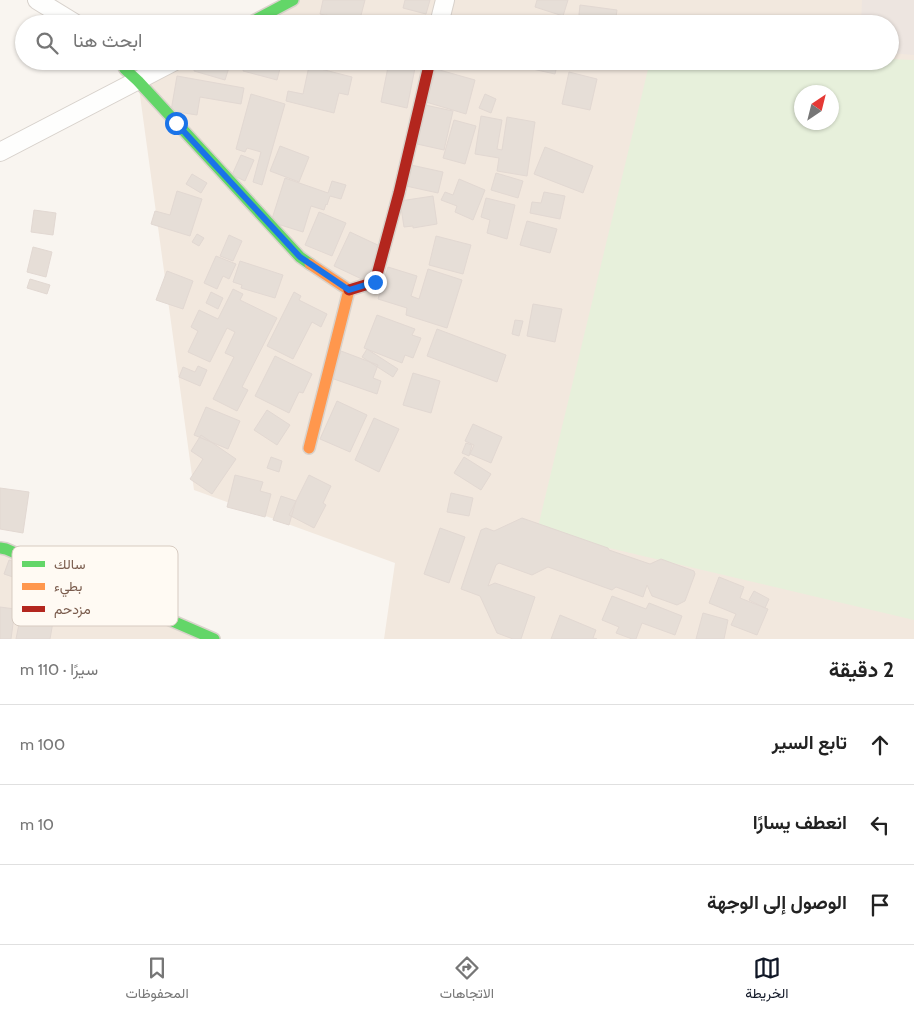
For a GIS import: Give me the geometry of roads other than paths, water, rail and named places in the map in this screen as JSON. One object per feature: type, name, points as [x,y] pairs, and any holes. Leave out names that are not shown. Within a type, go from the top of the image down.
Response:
[{"type":"street","points":[[37,0],[61,15]]},
{"type":"street","points":[[265,15],[293,0]]},
{"type":"street","points":[[441,15],[445,0]]},
{"type":"street","points":[[125,70],[138,81],[300,257],[349,290]]},
{"type":"street","points":[[0,152],[158,70]]},
{"type":"street","points":[[349,290],[375,282],[399,193],[428,70]]},
{"type":"street","points":[[309,448],[349,290]]},
{"type":"street","points":[[0,548],[12,552]]},
{"type":"street","points":[[178,623],[214,639]]}]
